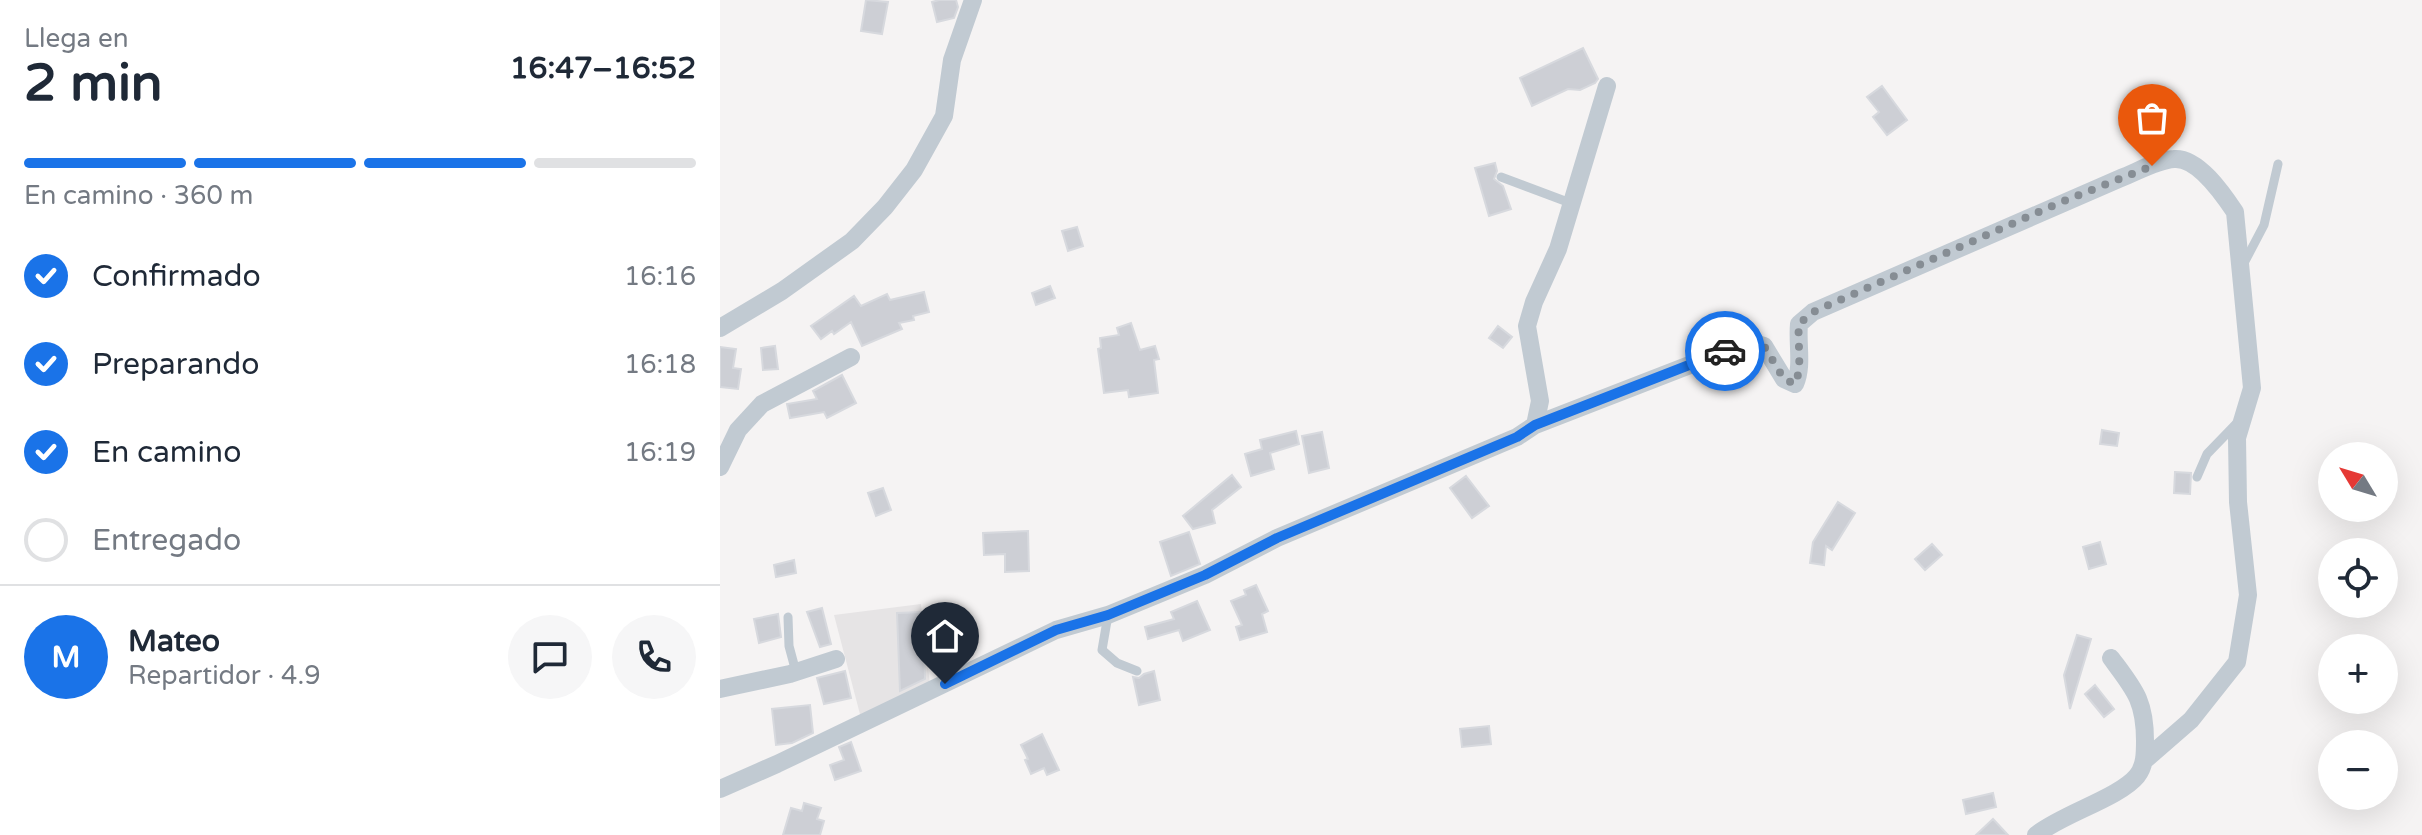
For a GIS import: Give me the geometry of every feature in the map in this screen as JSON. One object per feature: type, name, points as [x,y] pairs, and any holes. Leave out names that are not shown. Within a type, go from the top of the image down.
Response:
[{"type":"street","points":[[720,328],[782,291],[852,241],[885,207],[914,170],[944,116],[952,60],[973,0]]},
{"type":"street","points":[[1535,425],[1540,401],[1527,326],[1573,204],[1607,86]]},
{"type":"street","points":[[720,789],[1056,630],[1108,615],[1205,575],[1277,538],[1517,437],[1535,425],[1749,342],[1764,346],[1784,379],[1795,384],[1800,372],[1797,345],[1799,324],[1813,312],[2059,203],[2171,158],[2189,162],[2203,173],[2235,212],[2252,388],[2237,438],[2236,462],[2248,595],[2237,662],[2191,720],[2145,760],[2138,775],[2126,785],[2050,824],[2036,835]]},
{"type":"street","points":[[720,467],[738,430],[762,404],[851,357]]},
{"type":"street","points":[[2111,658],[2139,695],[2145,760]]},
{"type":"street","points":[[720,689],[796,672],[836,659]]},
{"type":"lane","points":[[2242,268],[2264,225],[2278,164]]},
{"type":"lane","points":[[1501,177],[1573,204]]},
{"type":"lane","points":[[2197,477],[2207,454],[2242,418]]},
{"type":"lane","points":[[1108,615],[1102,650],[1117,663],[1137,671]]},
{"type":"lane","points":[[788,617],[789,646],[796,672]]},
{"type":"shaded area","points":[[921,604],[930,685],[861,718],[834,615]]},
{"type":"building","points":[[866,0],[888,2],[882,34],[861,31]]},
{"type":"building","points":[[956,0],[958,7],[954,18],[937,22],[932,2]]},
{"type":"building","points":[[1583,48],[1598,79],[1595,83],[1580,90],[1568,89],[1532,106],[1520,78]]},
{"type":"building","points":[[1882,86],[1907,120],[1887,135],[1873,117],[1879,112],[1867,97]]},
{"type":"building","points":[[1495,163],[1497,171],[1494,179],[1503,186],[1511,209],[1489,216],[1475,168]]},
{"type":"building","points":[[1077,227],[1083,246],[1068,251],[1062,231]]},
{"type":"building","points":[[1050,286],[1055,298],[1036,305],[1032,293]]},
{"type":"building","points":[[924,292],[929,312],[899,323],[902,329],[862,346],[851,322],[821,339],[811,326],[854,296],[861,306],[887,294],[890,300]]},
{"type":"building","points":[[1131,323],[1140,350],[1155,346],[1159,359],[1154,360],[1158,393],[1129,397],[1128,390],[1104,393],[1098,349],[1101,348],[1100,338],[1119,335],[1117,328]]},
{"type":"building","points":[[1498,326],[1512,337],[1503,348],[1489,338]]},
{"type":"building","points":[[775,346],[778,369],[763,370],[761,348]]},
{"type":"building","points":[[720,347],[736,349],[733,368],[741,369],[738,389],[720,387]]},
{"type":"building","points":[[842,375],[856,403],[827,418],[824,412],[790,418],[787,404],[817,399],[813,391]]},
{"type":"building","points":[[2102,430],[2119,433],[2117,446],[2100,444]]},
{"type":"building","points":[[1296,431],[1299,444],[1270,453],[1274,469],[1251,476],[1245,454],[1262,449],[1260,440]]},
{"type":"building","points":[[1322,432],[1329,468],[1309,473],[1302,436]]},
{"type":"building","points":[[2175,472],[2191,473],[2190,494],[2174,493]]},
{"type":"building","points":[[1232,475],[1241,487],[1212,510],[1215,523],[1193,529],[1183,516]]},
{"type":"building","points":[[1466,476],[1489,506],[1472,518],[1450,488]]},
{"type":"building","points":[[883,488],[891,510],[876,516],[868,493]]},
{"type":"building","points":[[1838,502],[1855,513],[1832,550],[1826,546],[1824,565],[1810,563],[1813,542]]},
{"type":"building","points":[[1028,531],[1029,571],[1005,572],[1005,554],[984,555],[983,533]]},
{"type":"building","points":[[1189,532],[1200,564],[1171,576],[1160,542]]},
{"type":"building","points":[[2100,542],[2106,564],[2089,569],[2083,547]]},
{"type":"building","points":[[1932,544],[1942,555],[1925,570],[1915,559]]},
{"type":"building","points":[[794,560],[796,573],[776,577],[774,565]]},
{"type":"building","points":[[1256,585],[1268,611],[1262,614],[1267,632],[1240,640],[1236,627],[1242,625],[1231,601],[1246,595],[1244,590]]},
{"type":"building","points":[[1197,601],[1210,630],[1183,641],[1179,630],[1148,639],[1145,627],[1174,619],[1171,612]]},
{"type":"building","points":[[822,608],[831,644],[820,647],[807,612]]},
{"type":"building","points":[[923,612],[925,679],[900,691],[897,613]]},
{"type":"building","points":[[778,614],[781,637],[759,643],[754,619]]},
{"type":"building","points":[[2077,635],[2091,639],[2070,709],[2064,675]]},
{"type":"building","points":[[845,671],[851,698],[824,704],[817,678]]},
{"type":"building","points":[[1154,671],[1160,700],[1139,705],[1133,677],[1139,678]]},
{"type":"building","points":[[2095,685],[2114,709],[2104,717],[2085,694]]},
{"type":"building","points":[[810,705],[813,733],[792,743],[776,745],[772,709]]},
{"type":"building","points":[[1489,726],[1491,744],[1462,747],[1460,729]]},
{"type":"building","points":[[1042,734],[1059,770],[1047,775],[1044,768],[1031,774],[1021,745]]},
{"type":"building","points":[[851,742],[861,771],[835,780],[830,765],[844,760],[839,747]]},
{"type":"building","points":[[1993,793],[1996,807],[1966,814],[1963,800]]},
{"type":"building","points":[[804,803],[821,808],[817,819],[824,821],[820,835],[783,835],[791,808],[802,811]]},
{"type":"building","points":[[1993,819],[2008,835],[1976,835]]},
{"type":"way so far","points":[[1725,351],[1749,342],[1764,346],[1784,379],[1795,384],[1800,372],[1797,345],[1799,324],[1813,312],[2059,203],[2152,166]]},
{"type":"route","points":[[945,684],[1056,630],[1108,615],[1205,575],[1277,538],[1517,437],[1535,425],[1725,351]]}]
